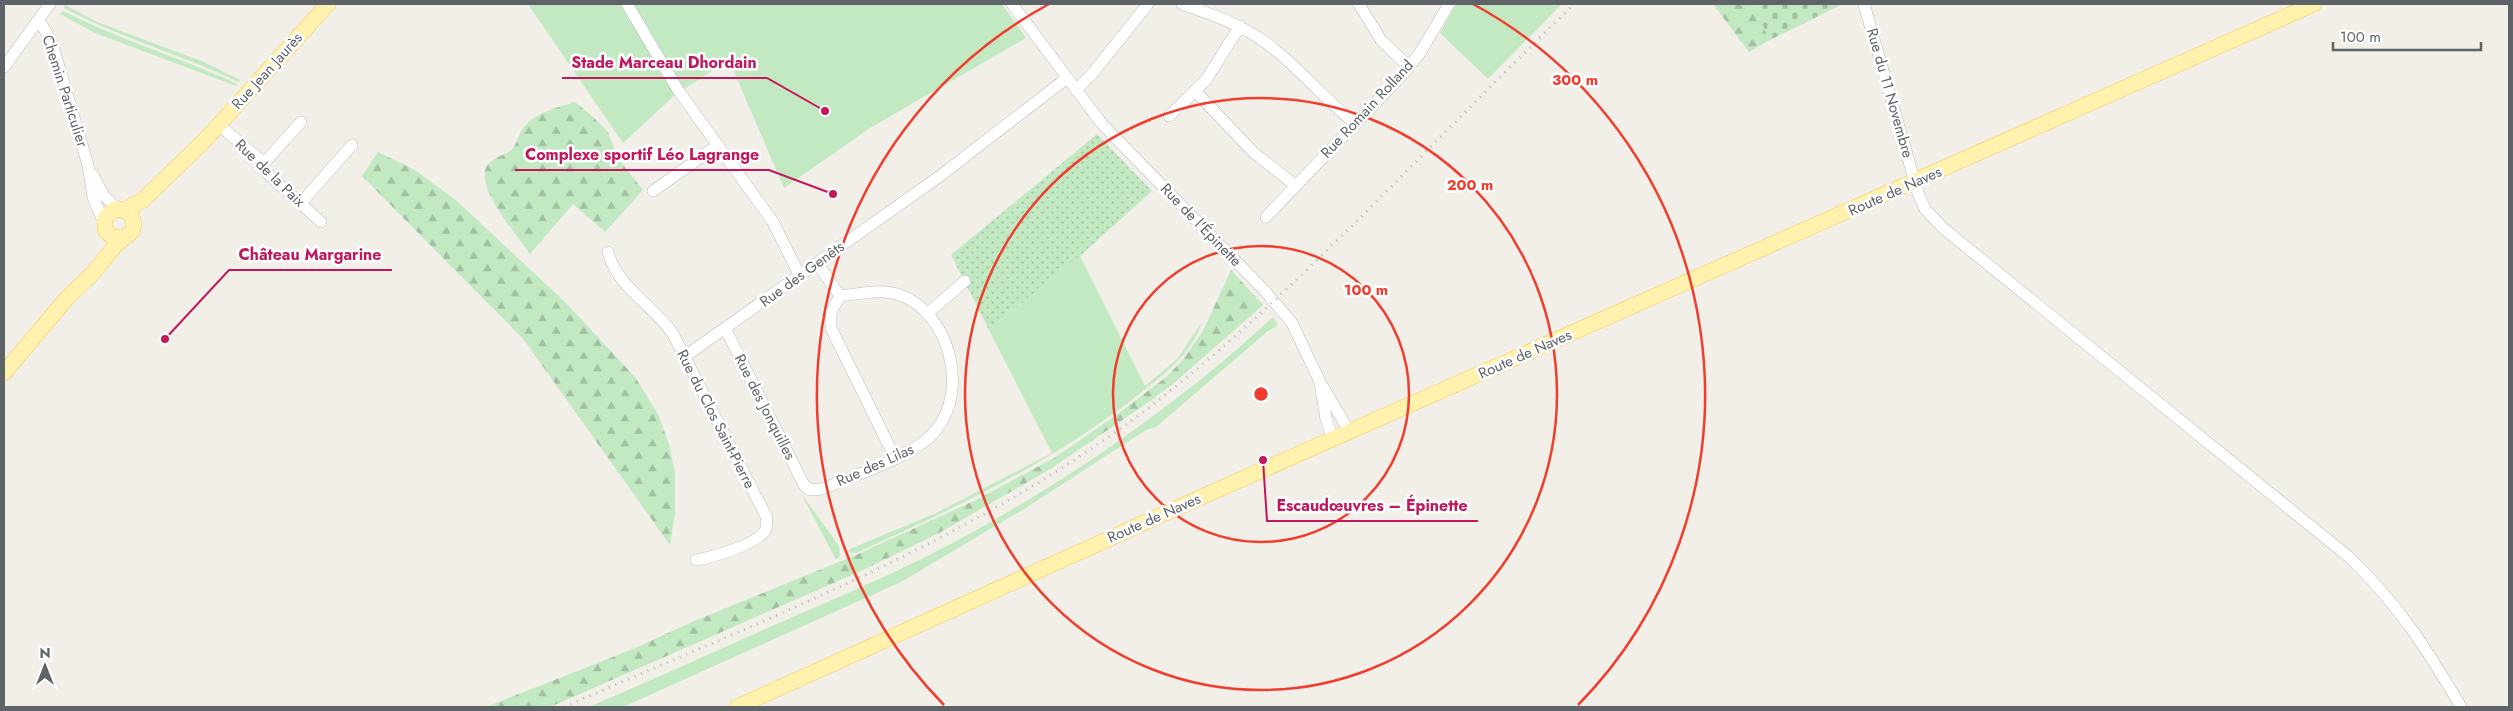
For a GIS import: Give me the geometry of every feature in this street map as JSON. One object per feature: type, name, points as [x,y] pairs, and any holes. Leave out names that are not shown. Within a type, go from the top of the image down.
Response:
[{"type":"main road","name":"Rue Jean Jaurès","points":[[121,209],[143,200],[206,139],[328,4]]},
{"type":"main road","name":"Route de Naves","points":[[737,707],[1333,438],[2314,4]]},
{"type":"main road","name":"Rue Jean Jaurès","points":[[134,225],[206,139]]},
{"type":"main road","points":[[4,373],[67,298],[132,232],[134,225],[132,216],[121,209],[108,214],[97,252],[67,298]]},
{"type":"main road","points":[[105,227],[114,238],[124,238]]},
{"type":"street","points":[[4,67],[50,4]]},
{"type":"street","points":[[627,4],[678,90],[773,222],[800,276]]},
{"type":"street","name":"Rue de l'Épinette","points":[[1012,4],[1102,124],[1282,310],[1297,333],[1320,382],[1336,406],[1349,431]]},
{"type":"street","points":[[1076,90],[1092,74],[1148,4]]},
{"type":"street","points":[[1182,4],[1240,26],[1274,48],[1331,104],[1356,124]]},
{"type":"street","points":[[1359,4],[1381,40],[1409,67]]},
{"type":"street","name":"Rue Romain Rolland","points":[[1266,217],[1409,67],[1446,12],[1449,4]]},
{"type":"street","name":"Rue du 11 Novembre","points":[[1864,4],[1915,182],[1925,208],[1943,228],[2328,540],[2361,569],[2388,597],[2414,630],[2461,707]]},
{"type":"street","name":"Chemin Particulier","points":[[37,21],[42,25],[52,43],[88,165],[93,197],[105,227]]},
{"type":"street","points":[[1169,116],[1196,92],[1216,68],[1240,26]]},
{"type":"street","name":"Rue des Genêts","points":[[684,356],[940,176],[1066,78]]},
{"type":"street","points":[[1196,92],[1254,153],[1295,185]]},
{"type":"street","points":[[264,163],[300,122]]},
{"type":"street","name":"Rue de la Paix","points":[[219,125],[264,163],[264,169],[269,175],[321,222]]},
{"type":"street","points":[[301,203],[352,145]]},
{"type":"street","points":[[653,191],[718,145]]},
{"type":"street","name":"Chemin Particulier","points":[[88,165],[100,191],[121,209]]},
{"type":"street","name":"Rue du Clos Saint-Pierre","points":[[608,252],[618,274],[666,324],[768,522],[766,530],[761,536],[722,555],[696,560]]},
{"type":"street","points":[[817,264],[840,296],[830,316],[831,328],[896,458]]},
{"type":"street","points":[[928,313],[964,281]]},
{"type":"street","name":"Rue des Lilas","points":[[804,485],[810,490],[822,489],[896,458],[928,439],[942,423],[951,401],[953,382],[950,359],[942,338],[928,313],[908,298],[889,292],[840,296]]},
{"type":"street","name":"Rue des Jonquilles","points":[[725,328],[804,485]]},
{"type":"street","name":"Rue de l'Épinette","points":[[1320,382],[1326,419],[1333,438]]},
{"type":"green space","points":[[528,4],[1002,4],[1026,38],[870,128],[784,188],[729,60],[675,95],[623,143]]},
{"type":"green space","points":[[1456,4],[1562,4],[1488,79],[1440,33]]},
{"type":"green space","points":[[1713,4],[1752,4],[1770,40],[1749,52]]},
{"type":"green space","points":[[1752,4],[1843,4],[1770,40]]},
{"type":"green space","points":[[65,5],[97,22],[204,62],[240,80],[238,82],[85,19],[64,8]]},
{"type":"green space","points":[[63,11],[106,31],[237,84],[236,86],[95,33],[60,14]]},
{"type":"green space","points":[[575,102],[608,132],[617,157],[643,190],[605,232],[573,204],[530,254],[494,202],[485,180],[485,171],[492,160],[513,148],[522,130],[532,119],[553,109]]},
{"type":"green space","points":[[1097,134],[1152,191],[1080,256],[989,330],[951,255]]},
{"type":"green space","points":[[378,152],[415,170],[458,202],[566,303],[635,377],[658,414],[670,447],[675,474],[675,513],[670,545],[524,340],[362,176]]},
{"type":"green space","points":[[1080,256],[1145,386],[1177,359],[1202,322],[1197,334],[1184,354],[1157,380],[1105,420],[1037,463],[930,519],[856,553],[849,552],[850,549],[936,513],[1052,453],[989,330]]},
{"type":"green space","points":[[1231,270],[1263,305],[1174,383],[1052,468],[939,533],[861,571],[550,707],[486,707],[633,649],[692,622],[856,555],[976,500],[1054,458],[1115,416],[1165,378],[1182,361],[1203,331]]},
{"type":"green space","points":[[1273,317],[1278,325],[1268,331],[1156,427],[1146,430],[1024,509],[901,582],[623,707],[589,707],[886,576],[989,523],[1075,471],[1157,413],[1197,382]]},
{"type":"green space","points":[[801,493],[839,546],[840,556],[836,560]]},
{"type":"railway","points":[[564,707],[773,617],[911,553],[978,518],[1043,480],[1107,438],[1143,412],[1212,356],[1279,296],[1574,4]]},
{"type":"place","name":"Stade Marceau Dhordain","points":[[825,111]]},
{"type":"place","name":"Complexe sportif Léo Lagrange","points":[[833,194]]},
{"type":"place","name":"Château Margarine","points":[[165,339]]},
{"type":"place","name":"Escaudœuvres – Épinette","points":[[1263,460]]}]
